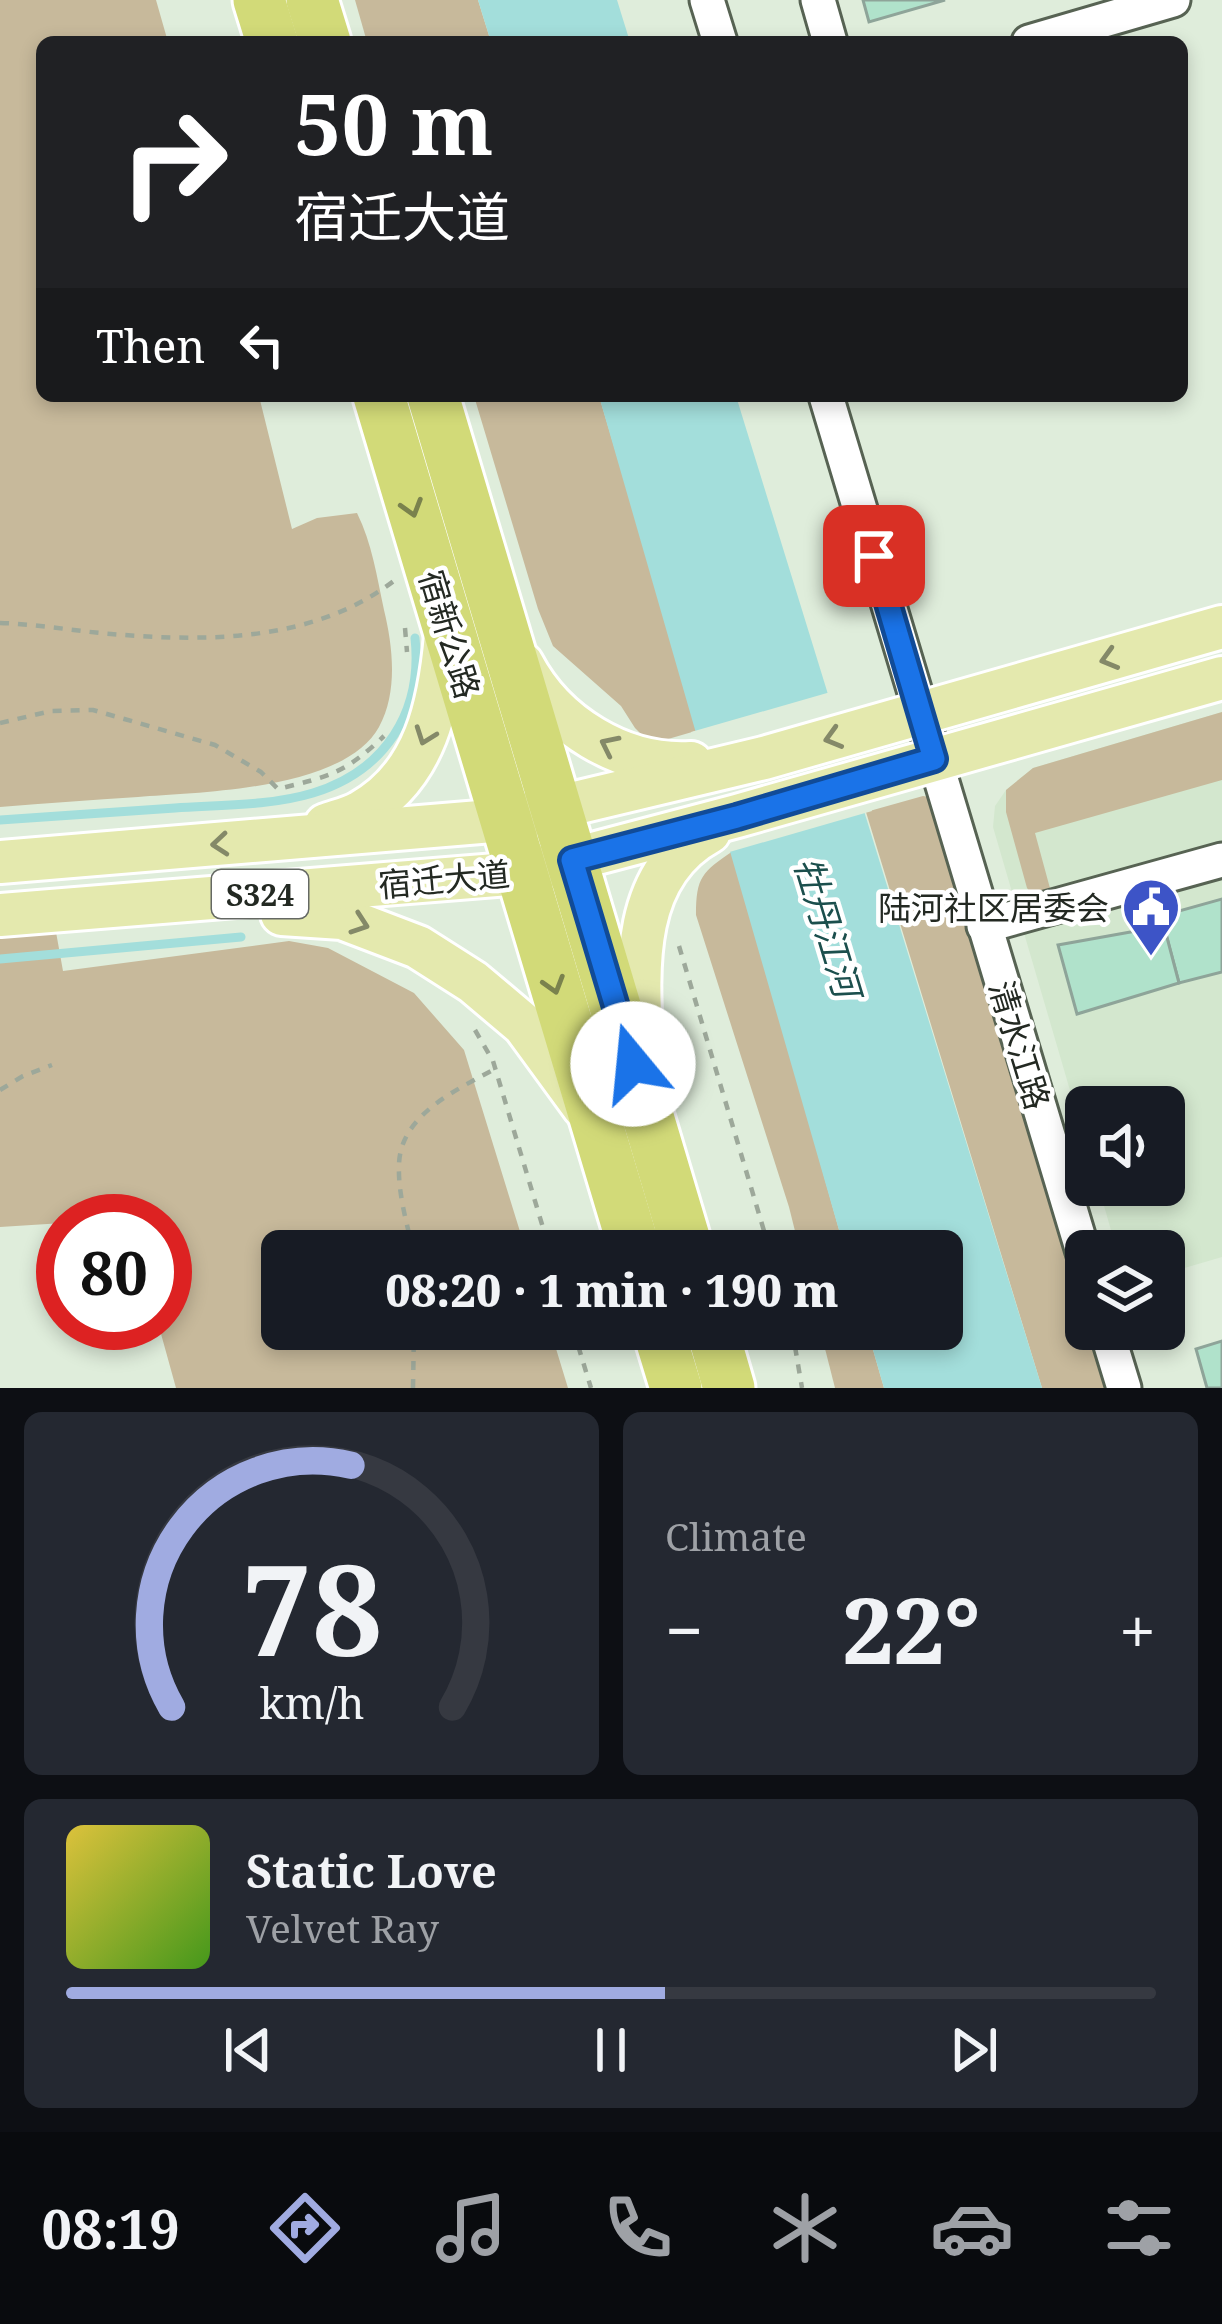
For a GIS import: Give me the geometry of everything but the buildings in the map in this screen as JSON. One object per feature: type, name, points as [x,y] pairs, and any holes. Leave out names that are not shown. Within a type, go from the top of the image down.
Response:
[{"type":"highway","points":[[259,0],[270,36]]},
{"type":"highway","points":[[312,0],[323,36]]},
{"type":"highway","name":"宿新公路","points":[[380,402],[425,619],[504,820],[629,1230]]},
{"type":"highway","name":"宿新公路","points":[[435,402],[682,1230]]},
{"type":"highway","points":[[664,1350],[676,1388]]},
{"type":"highway","points":[[718,1350],[729,1388]]},
{"type":"main road","points":[[289,838],[361,812],[415,762],[442,678],[425,619]]},
{"type":"main road","points":[[500,620],[530,679],[550,705],[619,752],[667,764],[764,758]]},
{"type":"main road","name":"宿迁大道","points":[[0,862],[504,820],[764,758],[1222,627]]},
{"type":"main road","name":"宿迁大道","points":[[0,915],[521,873],[737,817],[1222,678]]},
{"type":"main road","points":[[645,1105],[639,981],[654,892],[672,860],[691,842],[737,817]]},
{"type":"main road","points":[[119,905],[342,918],[418,947],[473,982],[524,1025],[597,1126]]},
{"type":"street","points":[[707,0],[718,36]]},
{"type":"street","points":[[818,0],[828,36]]},
{"type":"street","points":[[1050,36],[1173,0]]},
{"type":"street","points":[[828,402],[912,715]]},
{"type":"street","name":"清水江路","points":[[912,715],[924,762],[984,926],[1076,1230]]},
{"type":"street","points":[[984,926],[1222,860]]},
{"type":"street","points":[[1112,1350],[1124,1388]]},
{"type":"path","points":[[0,623],[111,634],[264,635],[374,597],[397,579]]},
{"type":"path","points":[[407,654],[425,619]]},
{"type":"path","points":[[0,723],[51,711],[93,710],[215,746],[261,772],[278,789],[335,775],[384,736],[392,722]]},
{"type":"path","points":[[679,946],[764,1230]]},
{"type":"path","points":[[471,1024],[495,1069],[544,1230]]},
{"type":"path","points":[[0,1090],[52,1065]]},
{"type":"path","points":[[409,1230],[398,1160],[406,1139],[440,1099],[495,1069]]},
{"type":"path","points":[[413,1388],[414,1350]]},
{"type":"path","points":[[579,1350],[590,1388]]},
{"type":"path","points":[[796,1350],[802,1388]]},
{"type":"shaded area","points":[[0,0],[156,0],[166,36],[36,36],[36,402],[260,402],[292,529],[317,518],[357,513],[387,624],[389,699],[379,727],[361,748],[304,776],[233,789],[0,807]]},
{"type":"shaded area","points":[[355,0],[478,0],[489,36],[365,36]]},
{"type":"shaded area","points":[[476,402],[601,402],[699,730],[651,744],[621,706],[553,646]]},
{"type":"shaded area","points":[[1222,712],[1222,1257],[1185,1268],[1185,1230],[1111,1230],[1104,1206],[1185,1206],[1185,1086],[1069,1086],[993,827],[995,806],[1033,768]]},
{"type":"shaded area","points":[[1222,712],[1222,780],[1035,833],[1051,892],[1033,896],[1006,812],[1006,790],[1033,768]]},
{"type":"shaded area","points":[[923,796],[935,798],[1066,1230],[1065,1350],[1102,1350],[1114,1388],[1042,1388],[866,812]]},
{"type":"shaded area","points":[[733,851],[839,1230],[795,1230],[696,915],[697,892],[714,865]]},
{"type":"shaded area","points":[[56,932],[63,971],[289,941],[328,948],[414,993],[464,1050],[520,1230],[261,1230],[261,1350],[556,1350],[568,1388],[176,1388],[165,1350],[192,1350],[192,1194],[36,1194],[36,1225],[0,1227],[0,937]]},
{"type":"shaded area","points":[[825,1350],[873,1350],[884,1388],[835,1388]]},
{"type":"water","points":[[478,0],[617,0],[628,36],[489,36]]},
{"type":"water","name":"牡丹江河","points":[[601,402],[738,402],[1042,1388],[884,1388],[873,1350],[963,1350],[963,1230],[839,1230]]},
{"type":"pier","points":[[834,691],[872,811],[726,853],[691,732]]},
{"type":"waterway","points":[[0,820],[262,803],[338,783],[379,754],[394,735],[413,690],[415,638]]},
{"type":"waterway","points":[[0,959],[241,937]]},
{"type":"place","name":"陆河社区居委会","points":[[1151,958]]},
{"type":"route","points":[[633,1064],[572,860],[934,759],[874,556]]}]
